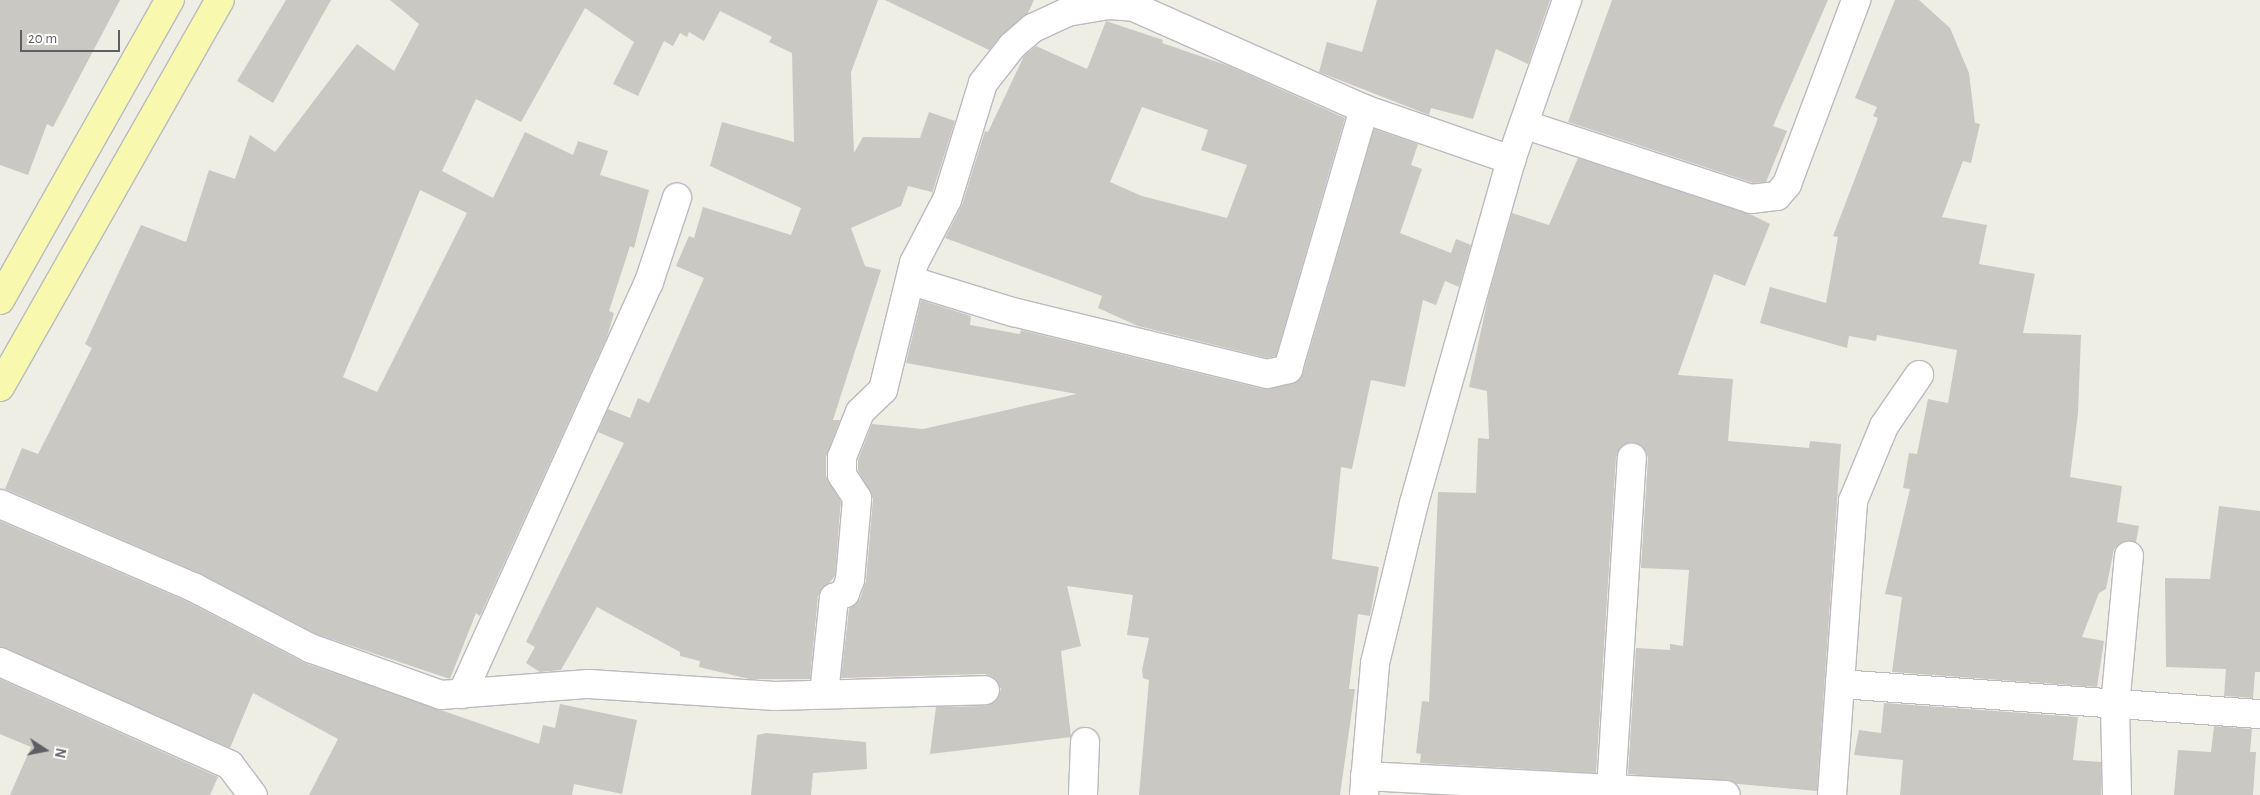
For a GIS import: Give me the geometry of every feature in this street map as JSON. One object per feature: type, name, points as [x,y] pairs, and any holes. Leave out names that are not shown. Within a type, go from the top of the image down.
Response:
[{"type":"main road","points":[[0,300],[170,0]]},
{"type":"main road","points":[[0,387],[220,0]]},
{"type":"street","points":[[1568,0],[1526,125],[1511,160],[1414,503],[1376,663],[1365,786],[1611,789],[1726,795]]},
{"type":"street","points":[[1526,125],[1750,199],[1777,196],[1787,184],[1856,0]]},
{"type":"street","points":[[824,694],[834,598],[845,593],[850,580],[856,512],[857,498],[842,474],[842,457],[860,412],[883,390],[912,281],[914,263],[947,200],[983,83],[1012,46],[1033,28],[1067,12],[1108,5],[1134,7],[1364,109],[1511,160]]},
{"type":"street","points":[[912,281],[1013,312],[1267,374],[1288,369],[1364,109]]},
{"type":"street","points":[[462,694],[649,282],[677,198]]},
{"type":"street","points":[[1832,795],[1853,502],[1884,426],[1919,375]]},
{"type":"street","points":[[1611,789],[1632,458]]},
{"type":"street","points":[[0,504],[195,588],[310,648],[441,695],[589,684],[775,696],[985,690]]},
{"type":"street","points":[[2117,795],[2115,706],[2129,556]]},
{"type":"street","points":[[0,662],[230,765],[253,795]]},
{"type":"street","points":[[1840,684],[2115,706],[2260,714]]},
{"type":"street","points":[[1083,795],[1085,742]]},
{"type":"building","points":[[0,0],[120,0],[53,127],[47,124],[28,175],[0,165]]},
{"type":"building","points":[[286,0],[331,0],[273,103],[237,81]]},
{"type":"building","points":[[390,0],[878,0],[851,72],[854,153],[863,137],[920,138],[929,112],[955,121],[931,197],[932,192],[908,186],[901,206],[851,228],[865,266],[881,270],[833,420],[840,420],[826,457],[826,476],[841,502],[835,576],[818,596],[810,679],[749,679],[699,667],[700,661],[680,656],[680,652],[597,607],[561,670],[540,672],[526,663],[535,647],[526,642],[624,443],[598,432],[608,409],[630,418],[638,398],[649,403],[704,278],[676,266],[689,236],[694,238],[703,207],[791,235],[801,208],[710,166],[722,122],[794,142],[792,53],[769,42],[772,37],[720,11],[704,41],[689,32],[687,37],[680,33],[673,46],[664,41],[638,96],[613,84],[634,42],[585,8],[521,122],[476,99],[442,171],[493,198],[525,132],[573,155],[578,141],[608,151],[600,175],[649,190],[634,248],[630,246],[609,311],[614,313],[607,337],[480,616],[476,613],[450,679],[316,634],[201,574],[5,489],[22,448],[38,454],[92,348],[85,344],[141,225],[186,242],[209,170],[235,179],[250,135],[275,152],[357,44],[394,71],[419,24]],"holes":[[[420,190],[467,213],[377,392],[343,377]]]},
{"type":"building","points":[[885,0],[1034,0],[1028,13],[989,50]]},
{"type":"building","points":[[1377,0],[1550,0],[1528,64],[1496,49],[1473,119],[1431,108],[1429,115],[1319,72],[1327,42],[1362,52]]},
{"type":"building","points":[[1612,0],[1828,0],[1773,126],[1787,131],[1766,182],[1753,183],[1568,122]]},
{"type":"building","points":[[1895,0],[1919,0],[1950,28],[1969,73],[1975,123],[1980,124],[1971,163],[1963,161],[1942,217],[1987,225],[1979,264],[2035,274],[2023,333],[2081,335],[2078,413],[2070,477],[2122,486],[2117,522],[2139,526],[2136,542],[2123,542],[2114,549],[2106,589],[2099,593],[2082,637],[2104,641],[2097,687],[1892,672],[1902,597],[1885,594],[1910,489],[1903,488],[1909,453],[1917,454],[1928,399],[1948,403],[1957,350],[1877,335],[1876,341],[1849,336],[1847,348],[1760,323],[1770,287],[1826,303],[1838,237],[1833,236],[1878,118],[1873,116],[1877,107],[1855,98]]},
{"type":"building","points":[[1106,21],[1163,40],[1162,43],[1229,66],[1345,118],[1276,356],[1267,358],[1138,326],[1098,308],[1102,296],[945,238],[962,205],[985,131],[988,132],[1024,56],[1036,46],[1087,69]],"holes":[[[1142,107],[1208,130],[1201,150],[1247,165],[1227,218],[1142,196],[1110,182]]]},
{"type":"building","points":[[1374,129],[1418,144],[1411,165],[1422,169],[1400,233],[1451,253],[1456,239],[1471,245],[1459,287],[1445,281],[1436,305],[1423,300],[1405,387],[1371,380],[1352,469],[1341,467],[1332,559],[1379,567],[1370,616],[1358,614],[1349,689],[1355,689],[1340,795],[1139,795],[1149,680],[1143,678],[1142,670],[1149,638],[1127,635],[1133,595],[1067,586],[1081,646],[1061,651],[1071,737],[930,754],[936,707],[986,706],[998,698],[1001,689],[993,677],[985,674],[841,678],[849,609],[860,599],[866,581],[873,499],[858,470],[858,460],[872,424],[923,429],[1077,394],[906,363],[921,300],[971,316],[970,325],[1020,334],[1021,330],[1263,389],[1292,384],[1303,373]]},
{"type":"building","points":[[1578,158],[1752,215],[1770,224],[1745,286],[1714,274],[1678,375],[1733,379],[1728,441],[1809,448],[1810,441],[1841,444],[1817,791],[1628,774],[1636,648],[1670,650],[1670,644],[1683,646],[1689,570],[1641,568],[1648,458],[1646,451],[1633,442],[1625,444],[1616,457],[1596,773],[1420,763],[1421,754],[1416,753],[1422,701],[1429,702],[1438,492],[1476,493],[1478,438],[1489,439],[1487,391],[1469,387],[1488,298],[1512,213],[1549,225]]},
{"type":"building","points":[[2219,506],[2260,511],[2260,672],[2255,672],[2253,698],[2224,696],[2226,669],[2166,667],[2165,578],[2210,579]]},
{"type":"building","points":[[0,521],[188,602],[305,663],[539,744],[543,725],[555,728],[560,704],[637,720],[622,794],[574,784],[572,795],[309,795],[338,739],[253,693],[230,748],[0,647]]},
{"type":"building","points":[[0,679],[218,777],[210,795],[10,795],[31,747],[0,734]]},
{"type":"building","points":[[1884,703],[2078,717],[2073,760],[2101,762],[2101,795],[1900,795],[1903,760],[1854,755],[1859,730],[1881,733]]},
{"type":"building","points":[[2214,726],[2252,729],[2250,752],[2256,752],[2253,795],[2174,795],[2178,750],[2211,752]]},
{"type":"building","points":[[766,733],[866,742],[867,769],[813,773],[811,795],[751,795],[757,735]]}]
